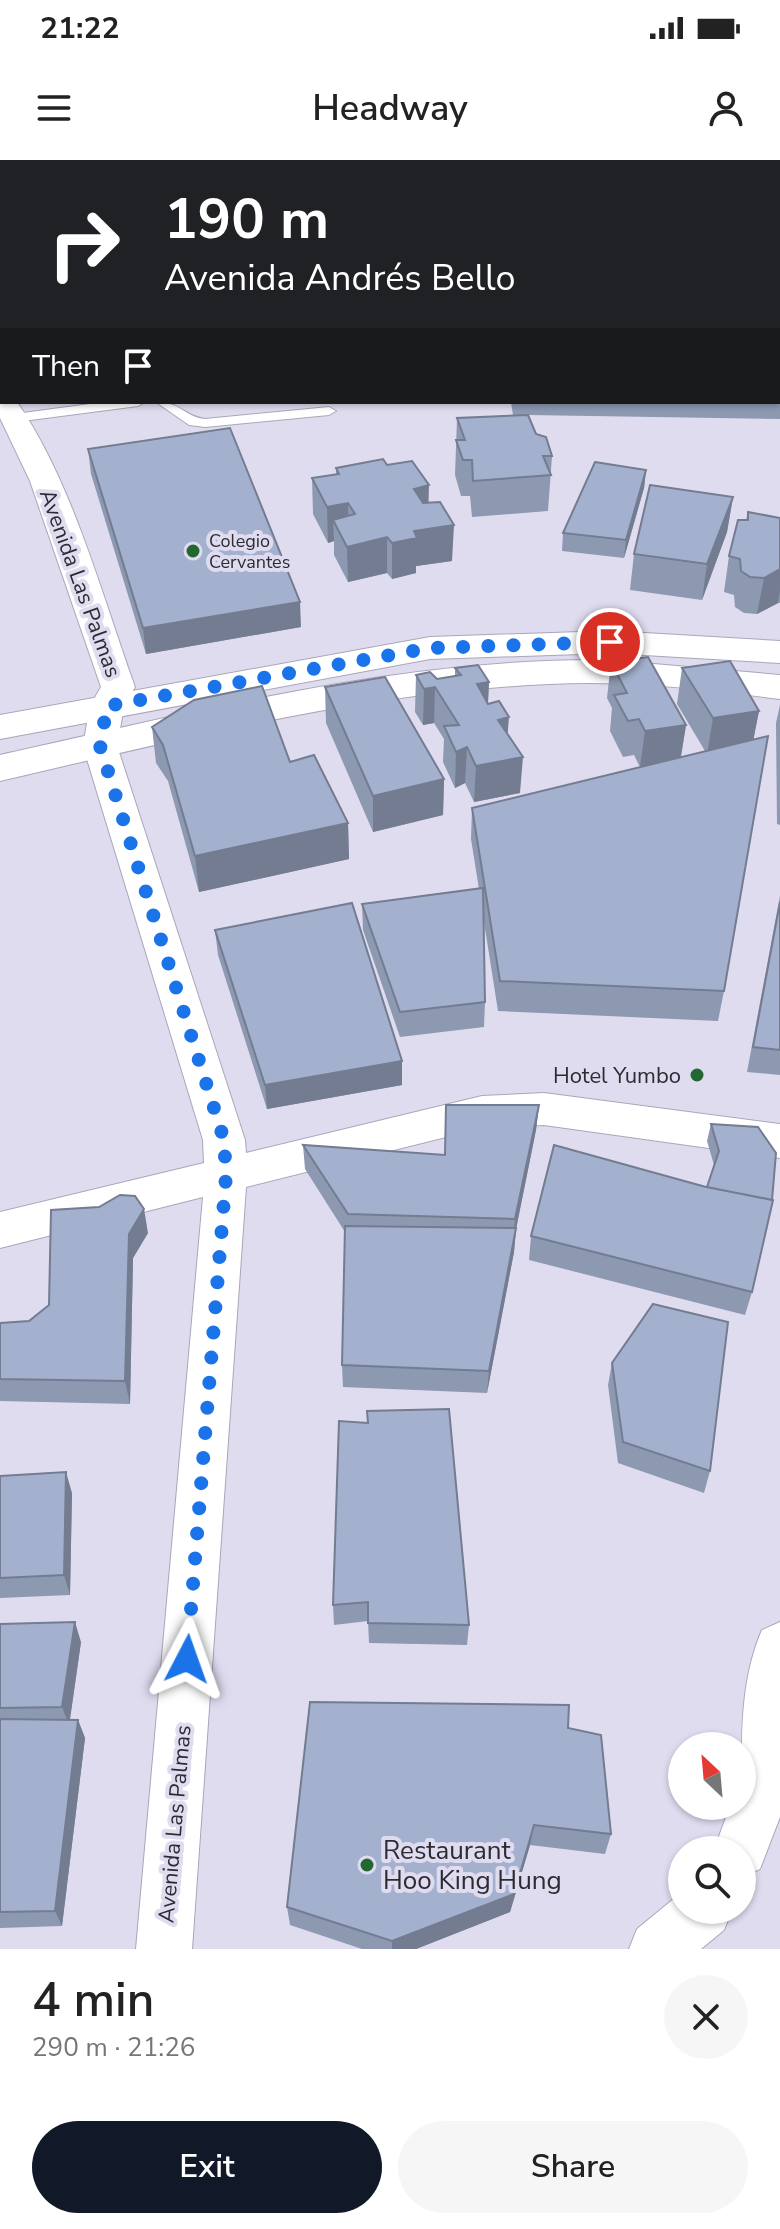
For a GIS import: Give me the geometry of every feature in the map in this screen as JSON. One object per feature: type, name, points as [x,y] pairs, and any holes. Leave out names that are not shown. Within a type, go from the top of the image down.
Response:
[{"type":"street","name":"Avenida Las Palmas","points":[[5,405],[45,481],[118,687],[107,706],[100,746],[224,1140],[226,1176],[164,1949]]},
{"type":"street","points":[[0,727],[443,647],[610,642],[780,652]]},
{"type":"street","points":[[0,768],[289,705],[471,677],[581,673],[780,687]]},
{"type":"street","points":[[0,1230],[498,1111],[544,1109],[780,1141]]},
{"type":"street","points":[[746,1836],[758,1803],[780,1647]]},
{"type":"street","points":[[657,1949],[687,1924]]},
{"type":"lane","points":[[5,405],[49,404]]},
{"type":"lane","points":[[166,404],[194,422],[205,423],[329,411]]},
{"type":"building","points":[[528,415],[536,434],[546,437],[552,456],[543,456],[551,475],[473,481],[472,460],[463,460],[456,440],[465,440],[457,418]]},
{"type":"building","name":"Colegio Cervantes","points":[[230,428],[300,602],[143,628],[88,449]]},
{"type":"building","points":[[383,459],[387,465],[412,461],[429,485],[414,489],[423,503],[440,502],[454,525],[414,531],[417,538],[392,543],[387,537],[347,547],[333,520],[355,514],[348,503],[327,507],[312,478],[339,474],[336,468]]},
{"type":"building","points":[[595,462],[646,470],[626,540],[563,533]]},
{"type":"building","points":[[650,485],[733,497],[707,564],[634,554]]},
{"type":"building","points":[[748,512],[780,518],[780,569],[764,578],[750,577],[741,571],[740,559],[729,556],[738,520],[748,520]]},
{"type":"building","points":[[648,657],[686,725],[645,731],[639,719],[628,721],[614,695],[627,693],[611,662]]},
{"type":"building","points":[[730,661],[759,711],[713,718],[682,668]]},
{"type":"building","points":[[478,665],[489,682],[477,684],[488,704],[499,701],[509,717],[498,720],[523,757],[476,766],[467,747],[456,752],[444,726],[459,725],[435,687],[424,689],[416,675],[430,672],[437,679],[461,675],[455,668]]},
{"type":"building","points":[[385,677],[444,779],[373,796],[325,687]]},
{"type":"building","points":[[262,686],[290,762],[314,755],[348,823],[195,856],[163,745],[152,727],[194,700]]},
{"type":"building","points":[[768,736],[724,991],[500,981],[472,808]]},
{"type":"building","points":[[483,888],[485,1002],[400,1012],[362,904]]},
{"type":"building","points":[[780,902],[780,1050],[753,1047]]},
{"type":"building","points":[[352,903],[402,1061],[265,1085],[215,930]]},
{"type":"building","points":[[446,1105],[539,1105],[515,1219],[348,1214],[303,1145],[445,1155]]},
{"type":"building","points":[[711,1124],[758,1127],[776,1153],[772,1200],[707,1187],[719,1151]]},
{"type":"building","points":[[554,1145],[706,1187],[773,1200],[752,1292],[531,1236]]},
{"type":"building","points":[[120,1195],[135,1196],[144,1209],[129,1234],[125,1381],[0,1379],[0,1323],[29,1321],[49,1305],[51,1210],[99,1207]]},
{"type":"building","points":[[345,1226],[516,1228],[489,1371],[342,1365]]},
{"type":"building","points":[[653,1304],[728,1322],[710,1471],[623,1442],[612,1363]]},
{"type":"building","points":[[449,1409],[469,1625],[368,1623],[368,1602],[333,1605],[339,1421],[368,1423],[367,1411]]},
{"type":"building","points":[[66,1472],[64,1575],[0,1578],[0,1476]]},
{"type":"building","points":[[75,1622],[62,1707],[0,1708],[0,1624]]},
{"type":"building","points":[[310,1702],[569,1705],[568,1728],[601,1735],[611,1834],[534,1825],[514,1894],[392,1941],[287,1907]]},
{"type":"building","points":[[0,1719],[78,1720],[55,1911],[0,1912]]},
{"type":"place","name":"Colegio Cervantes","points":[[193,551]]},
{"type":"place","name":"Hotel Yumbo","points":[[697,1075]]},
{"type":"place","name":"Restaurant Hoo King Hung","points":[[367,1865]]},
{"type":"route","points":[[187,1659],[226,1176],[224,1140],[100,746],[107,706],[430,648],[610,642]]}]
